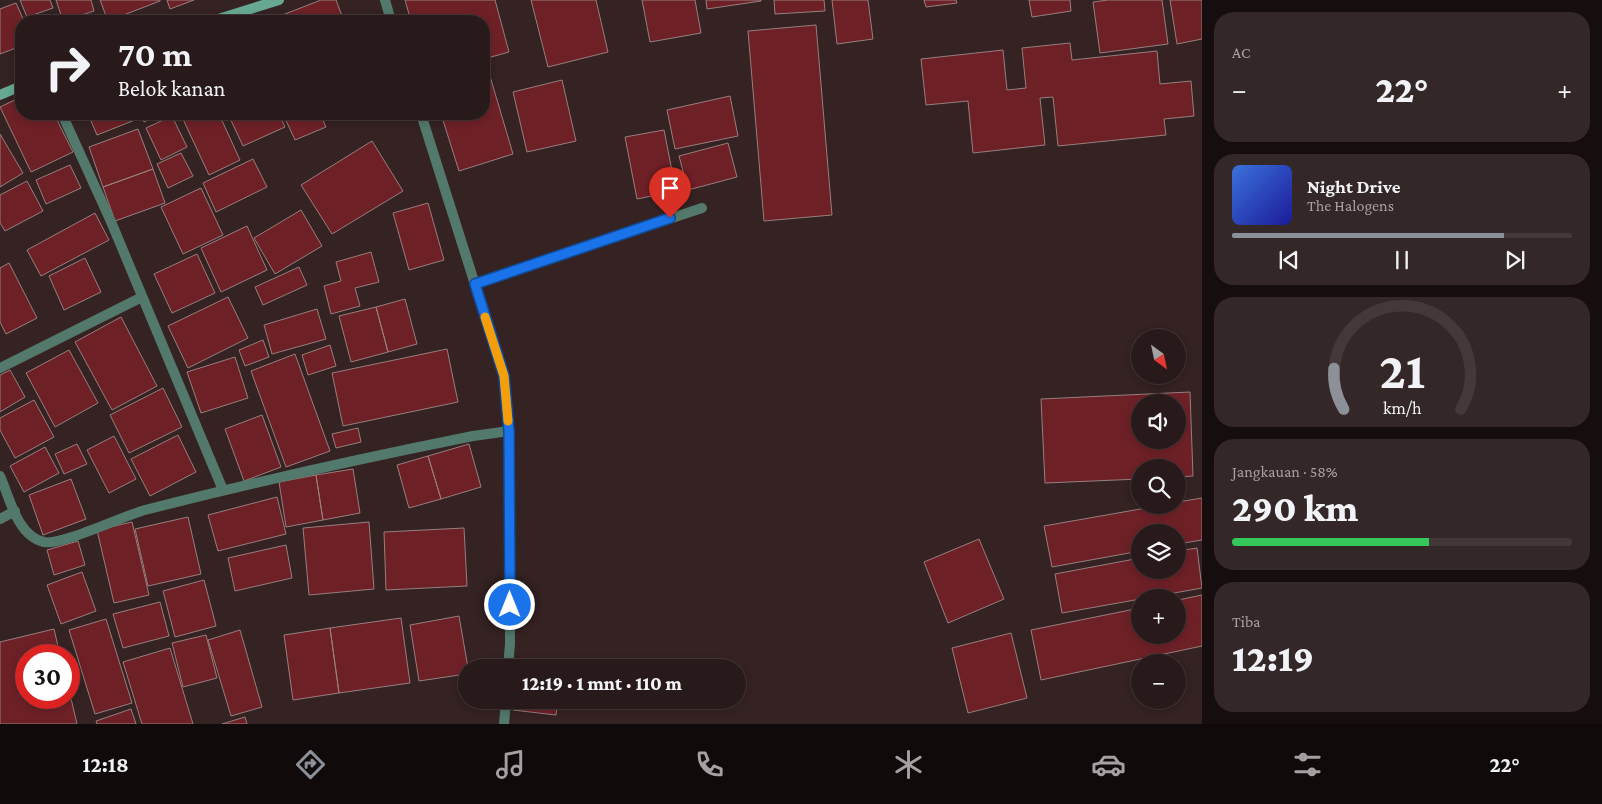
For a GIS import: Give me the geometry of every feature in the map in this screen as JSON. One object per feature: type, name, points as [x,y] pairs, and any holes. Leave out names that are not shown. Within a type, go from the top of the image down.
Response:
[{"type":"main road","points":[[231,15],[279,0]]},
{"type":"main road","points":[[0,94],[15,88]]},
{"type":"street","points":[[385,0],[390,15]]},
{"type":"street","points":[[65,120],[112,224],[222,490]]},
{"type":"street","points":[[423,120],[504,376],[509,431],[509,659]]},
{"type":"street","points":[[475,284],[702,208]]},
{"type":"street","points":[[0,368],[142,296]]},
{"type":"street","points":[[0,476],[22,528],[32,537],[50,543],[135,513],[222,490],[473,436],[509,431]]},
{"type":"street","points":[[0,519],[15,511]]},
{"type":"street","points":[[504,724],[505,709]]},
{"type":"building","points":[[20,0],[50,0],[53,8],[33,15],[26,15]]},
{"type":"building","points":[[56,0],[91,0],[94,11],[82,15],[61,15]]},
{"type":"building","points":[[100,0],[160,0],[124,15],[106,15]]},
{"type":"building","points":[[167,0],[194,0],[170,9]]},
{"type":"building","points":[[321,0],[336,0],[342,15],[282,15]]},
{"type":"building","points":[[405,0],[495,0],[509,52],[490,57],[490,15],[409,15]]},
{"type":"building","points":[[531,0],[596,0],[608,52],[548,67]]},
{"type":"building","points":[[642,0],[695,0],[701,33],[650,42]]},
{"type":"building","points":[[706,0],[761,0],[761,1],[707,9]]},
{"type":"building","points":[[774,0],[824,0],[825,11],[775,14]]},
{"type":"building","points":[[832,0],[868,0],[873,39],[837,44]]},
{"type":"building","points":[[924,0],[956,0],[957,3],[926,7]]},
{"type":"building","points":[[1029,0],[1070,0],[1071,11],[1032,17]]},
{"type":"building","points":[[1108,0],[1162,0],[1168,44],[1100,53],[1093,2]]},
{"type":"building","points":[[1170,0],[1202,0],[1202,39],[1177,44]]},
{"type":"building","points":[[16,3],[21,15],[15,15],[15,48],[0,54],[0,9]]},
{"type":"building","points":[[816,25],[832,215],[764,221],[748,31]]},
{"type":"building","points":[[1070,43],[1072,60],[1157,51],[1160,84],[1191,81],[1194,116],[1164,119],[1166,135],[1058,146],[1053,97],[1040,98],[1045,145],[973,153],[968,101],[926,105],[921,59],[1003,50],[1007,90],[1026,88],[1022,48]]},
{"type":"building","points":[[490,76],[513,154],[459,171],[443,120],[490,120]]},
{"type":"building","points":[[562,80],[576,141],[527,152],[513,92]]},
{"type":"building","points":[[730,96],[738,136],[675,149],[667,110]]},
{"type":"building","points":[[15,100],[15,120],[57,120],[73,152],[31,172],[0,107]]},
{"type":"building","points":[[91,120],[135,120],[97,135]]},
{"type":"building","points":[[163,120],[174,120],[187,147],[161,160],[146,128]]},
{"type":"building","points":[[183,120],[222,120],[240,160],[209,175]]},
{"type":"building","points":[[231,120],[282,120],[285,127],[243,146]]},
{"type":"building","points":[[286,120],[323,120],[326,127],[295,140]]},
{"type":"building","points":[[138,129],[153,169],[103,187],[89,147]]},
{"type":"building","points":[[664,130],[676,191],[637,199],[625,137]]},
{"type":"building","points":[[0,134],[23,173],[0,187]]},
{"type":"building","points":[[372,141],[403,191],[332,234],[301,185]]},
{"type":"building","points":[[728,143],[737,177],[688,190],[679,156]]},
{"type":"building","points":[[181,153],[193,176],[168,188],[157,164]]},
{"type":"building","points":[[253,159],[267,187],[216,212],[203,183]]},
{"type":"building","points":[[70,165],[81,188],[46,204],[36,180]]},
{"type":"building","points":[[153,169],[165,203],[115,221],[103,187]]},
{"type":"building","points":[[27,181],[43,211],[5,231],[0,223],[0,195]]},
{"type":"building","points":[[201,188],[223,235],[183,254],[161,207]]},
{"type":"building","points":[[428,203],[444,260],[409,270],[393,213]]},
{"type":"building","points":[[301,210],[322,246],[275,274],[254,238]]},
{"type":"building","points":[[95,213],[109,240],[41,276],[27,250]]},
{"type":"building","points":[[247,226],[267,270],[221,292],[201,248]]},
{"type":"building","points":[[371,252],[379,282],[355,288],[360,306],[331,314],[324,286],[341,281],[336,262]]},
{"type":"building","points":[[197,254],[215,293],[172,313],[154,274]]},
{"type":"building","points":[[85,258],[101,292],[64,310],[49,276]]},
{"type":"building","points":[[9,263],[37,318],[6,334],[0,322],[0,268]]},
{"type":"building","points":[[299,267],[307,285],[263,305],[255,287]]},
{"type":"building","points":[[228,297],[248,338],[188,368],[168,326]]},
{"type":"building","points":[[405,299],[417,344],[388,352],[376,307]]},
{"type":"building","points":[[376,307],[388,352],[351,362],[339,316]]},
{"type":"building","points":[[317,309],[326,339],[272,354],[264,325]]},
{"type":"building","points":[[121,317],[157,386],[112,410],[75,342]]},
{"type":"building","points":[[263,340],[269,357],[245,366],[239,350]]},
{"type":"building","points":[[330,345],[336,366],[308,375],[302,355]]},
{"type":"building","points":[[447,349],[458,402],[343,426],[332,373]]},
{"type":"building","points":[[69,350],[98,403],[55,427],[26,373]]},
{"type":"building","points":[[295,354],[330,451],[286,467],[251,371]]},
{"type":"building","points":[[235,357],[248,398],[201,413],[187,372]]},
{"type":"building","points":[[10,370],[25,397],[0,412],[0,375]]},
{"type":"building","points":[[163,388],[182,427],[129,453],[110,415]]},
{"type":"building","points":[[1190,392],[1193,476],[1186,476],[1186,459],[1131,459],[1131,479],[1045,483],[1041,399],[1131,395],[1131,449],[1186,449],[1186,394],[1147,394]]},
{"type":"building","points":[[34,400],[54,437],[15,458],[0,430],[0,418]]},
{"type":"building","points":[[262,415],[281,467],[244,481],[225,429]]},
{"type":"building","points":[[358,428],[361,442],[336,448],[332,434]]},
{"type":"building","points":[[178,435],[196,472],[150,496],[131,459]]},
{"type":"building","points":[[114,436],[136,479],[109,493],[87,450]]},
{"type":"building","points":[[77,444],[87,464],[64,474],[55,454]]},
{"type":"building","points":[[469,444],[481,487],[441,499],[428,456]]},
{"type":"building","points":[[45,447],[59,473],[24,492],[10,466]]},
{"type":"building","points":[[428,456],[441,499],[409,508],[397,465]]},
{"type":"building","points":[[353,469],[360,513],[323,520],[316,475]]},
{"type":"building","points":[[316,475],[323,520],[286,527],[279,482]]},
{"type":"building","points":[[71,479],[86,519],[43,535],[29,495]]},
{"type":"building","points":[[277,497],[286,534],[218,551],[208,515]]},
{"type":"building","points":[[1202,498],[1202,540],[1186,543],[1186,524],[1131,524],[1131,553],[1052,567],[1044,526],[1131,511],[1131,514],[1186,514],[1186,501]]},
{"type":"building","points":[[188,517],[201,574],[148,586],[135,529]]},
{"type":"building","points":[[132,522],[149,595],[114,603],[97,530]]},
{"type":"building","points":[[369,522],[374,589],[309,595],[303,528]]},
{"type":"building","points":[[464,528],[467,586],[386,590],[384,532]]},
{"type":"building","points":[[979,539],[1004,599],[948,623],[924,562]]},
{"type":"building","points":[[78,541],[85,565],[54,575],[47,550]]},
{"type":"building","points":[[286,545],[292,578],[235,591],[228,558]]},
{"type":"building","points":[[1197,548],[1202,588],[1186,591],[1186,589],[1131,589],[1131,601],[1062,613],[1055,574],[1131,560],[1131,579],[1186,579],[1186,550]]},
{"type":"building","points":[[82,572],[96,611],[61,624],[47,585]]},
{"type":"building","points":[[204,580],[216,626],[175,637],[163,591]]},
{"type":"building","points":[[1202,595],[1202,646],[1164,654],[1131,654],[1131,661],[1041,680],[1031,630],[1131,610],[1131,644],[1186,644],[1186,598]]},
{"type":"building","points":[[160,602],[169,636],[123,648],[113,614]]},
{"type":"building","points":[[459,616],[466,659],[458,659],[458,675],[419,681],[410,625]]},
{"type":"building","points":[[401,618],[410,683],[339,693],[330,628]]},
{"type":"building","points":[[106,619],[132,703],[95,714],[80,666],[80,644],[73,644],[69,630]]},
{"type":"building","points":[[330,628],[339,693],[293,700],[284,635]]},
{"type":"building","points":[[54,629],[57,644],[15,644],[15,709],[73,709],[77,724],[0,724],[0,642]]},
{"type":"building","points":[[240,630],[262,707],[231,716],[208,640]]},
{"type":"building","points":[[1011,633],[1027,698],[968,713],[952,648]]},
{"type":"building","points":[[206,635],[217,678],[183,687],[172,643]]},
{"type":"building","points":[[170,648],[193,724],[142,724],[123,662]]},
{"type":"building","points":[[131,709],[136,724],[97,724],[96,721]]},
{"type":"building","points":[[513,709],[557,709],[556,715]]},
{"type":"building","points":[[245,717],[247,724],[222,724]]},
{"type":"slow traffic","points":[[485,317],[504,376],[508,421]]},
{"type":"route","points":[[510,605],[509,431],[504,376],[475,284],[670,218]]}]
